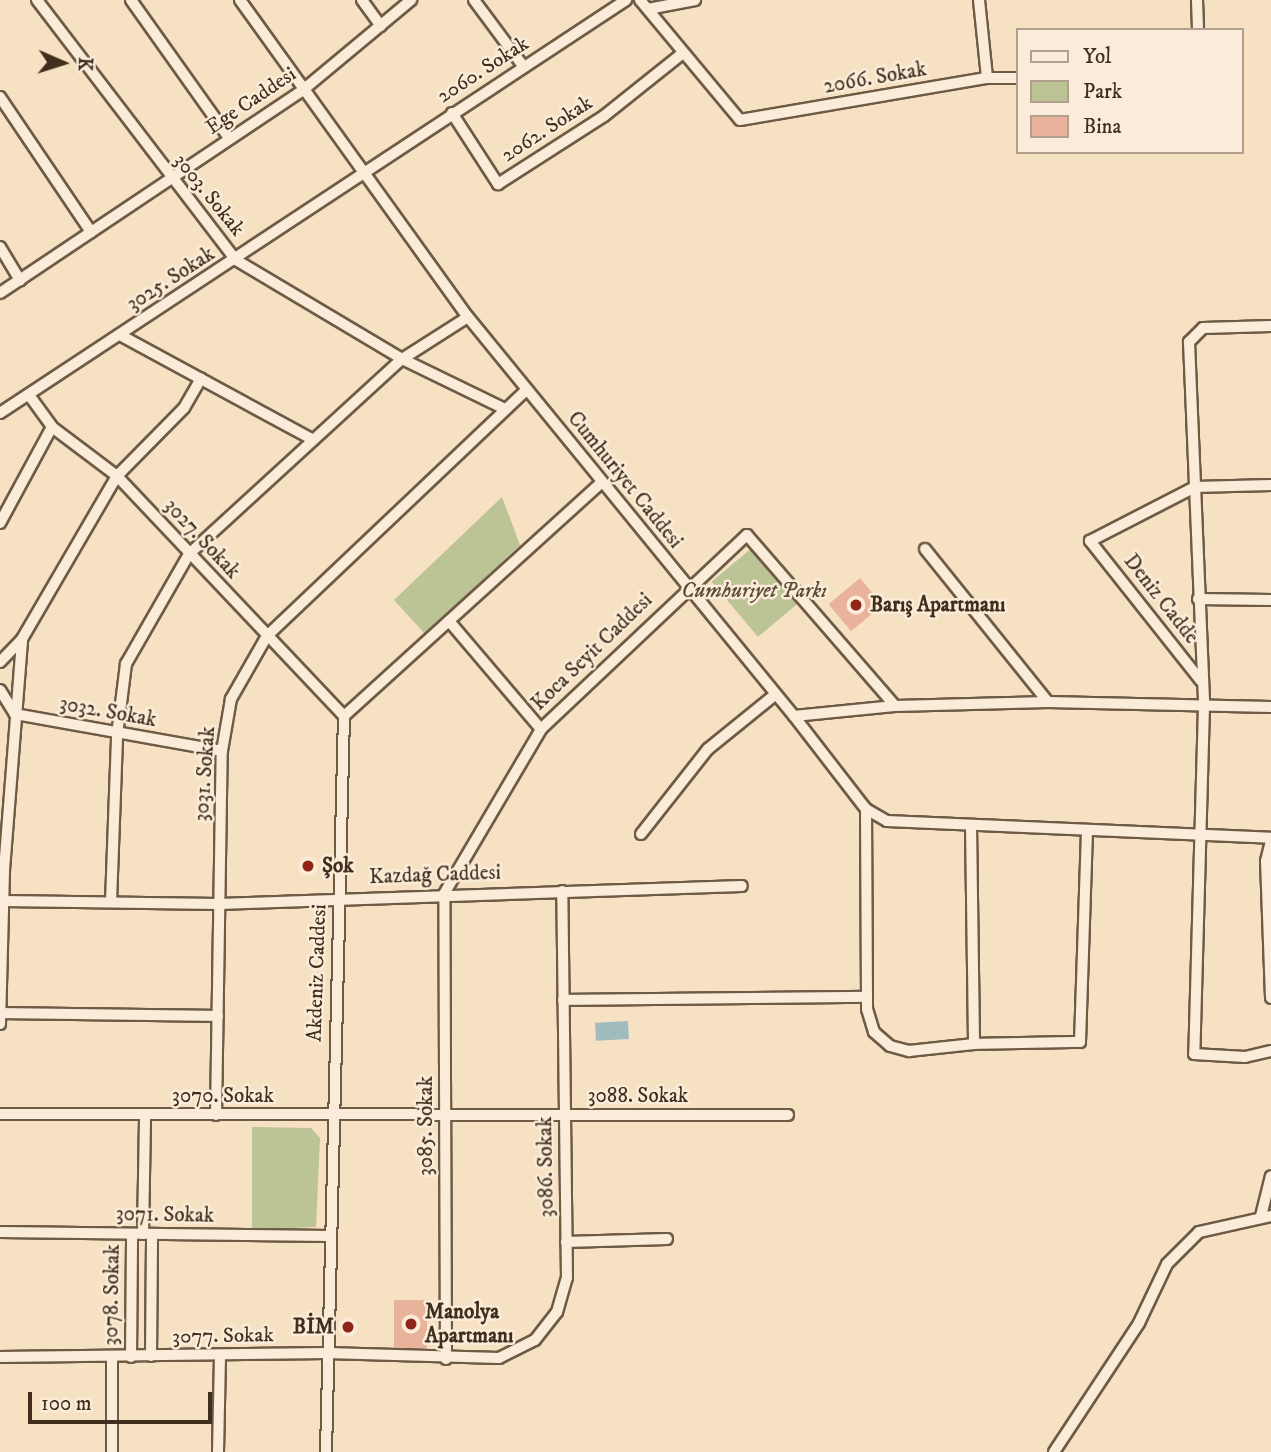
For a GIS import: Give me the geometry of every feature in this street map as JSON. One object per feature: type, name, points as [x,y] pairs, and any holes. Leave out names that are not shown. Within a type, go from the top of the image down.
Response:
[{"type":"street","name":"3003. Sokak","points":[[37,0],[170,179],[236,260],[402,359],[505,409]]},
{"type":"street","points":[[131,0],[229,138]]},
{"type":"street","name":"Cumhuriyet Caddesi","points":[[240,0],[361,173],[468,317],[866,808]]},
{"type":"street","points":[[362,0],[381,26]]},
{"type":"street","name":"Ege Caddesi","points":[[0,293],[303,90],[411,0]]},
{"type":"street","points":[[474,0],[523,66]]},
{"type":"street","points":[[640,0],[683,53]]},
{"type":"street","points":[[648,9],[695,0]]},
{"type":"street","points":[[979,0],[987,78]]},
{"type":"street","points":[[1197,0],[1198,28]]},
{"type":"street","name":"2060. Sokak","points":[[361,173],[624,1]]},
{"type":"street","name":"2066. Sokak","points":[[683,53],[740,120],[987,78],[1016,78]]},
{"type":"street","name":"2062. Sokak","points":[[453,113],[498,184],[604,116],[683,53]]},
{"type":"street","points":[[0,97],[91,232]]},
{"type":"street","name":"3025. Sokak","points":[[0,413],[236,260],[361,173]]},
{"type":"street","points":[[0,247],[20,279]]},
{"type":"street","points":[[111,902],[117,735],[126,664],[189,554],[402,359],[468,317]]},
{"type":"street","points":[[1271,326],[1203,328],[1189,342],[1201,681],[1205,706],[1194,1054],[1245,1057],[1271,1051]]},
{"type":"street","points":[[120,335],[313,440]]},
{"type":"street","points":[[0,662],[22,639],[117,476],[184,408],[201,378]]},
{"type":"street","name":"3031. Sokak","points":[[216,1115],[222,751],[231,699],[267,636],[526,390]]},
{"type":"street","name":"3027. Sokak","points":[[29,395],[52,426],[117,476],[344,716]]},
{"type":"street","points":[[0,523],[52,426]]},
{"type":"street","points":[[344,716],[601,484]]},
{"type":"street","points":[[1195,487],[1271,485]]},
{"type":"street","name":"Deniz Cadde","points":[[1195,487],[1090,541],[1201,681]]},
{"type":"street","name":"Koca Seyit Caddesi","points":[[444,894],[541,729],[687,587],[747,535],[895,706]]},
{"type":"street","points":[[925,550],[1048,702]]},
{"type":"street","points":[[1198,599],[1271,600]]},
{"type":"street","points":[[449,621],[541,729]]},
{"type":"street","points":[[0,1024],[2,870],[22,639]]},
{"type":"street","points":[[0,690],[15,714]]},
{"type":"street","points":[[641,834],[708,749],[776,694]]},
{"type":"street","points":[[794,716],[895,706],[1048,702],[1271,707]]},
{"type":"street","name":"3032. Sokak","points":[[15,714],[117,735],[222,751]]},
{"type":"street","name":"Akdeniz Caddesi","points":[[326,1452],[331,1115],[344,716]]},
{"type":"street","points":[[866,808],[867,997],[874,1032],[890,1046],[909,1051],[974,1044],[1080,1042],[1087,830]]},
{"type":"street","points":[[866,808],[887,821],[1271,839],[1266,861],[1271,998]]},
{"type":"street","points":[[971,825],[974,1044]]},
{"type":"street","name":"Kazdağ Caddesi","points":[[3,901],[219,904],[338,897],[742,886]]},
{"type":"street","name":"3086. Sokak","points":[[446,1359],[499,1358],[536,1340],[557,1312],[567,1278],[562,891]]},
{"type":"street","name":"3085. Sokak","points":[[444,894],[446,1359]]},
{"type":"street","points":[[563,1000],[867,997]]},
{"type":"street","points":[[0,1013],[218,1016]]},
{"type":"street","name":"3070. Sokak","points":[[0,1114],[446,1116]]},
{"type":"street","points":[[145,1115],[143,1235],[151,1356]]},
{"type":"street","name":"3088. Sokak","points":[[446,1116],[788,1115]]},
{"type":"street","points":[[1055,1452],[1139,1324],[1167,1264],[1199,1231],[1266,1216],[1271,1176]]},
{"type":"street","name":"3071. Sokak","points":[[0,1232],[329,1236]]},
{"type":"street","name":"3078. Sokak","points":[[131,1357],[143,1235]]},
{"type":"street","points":[[566,1241],[667,1239]]},
{"type":"street","name":"3077. Sokak","points":[[0,1357],[327,1353],[446,1359]]},
{"type":"street","points":[[218,1452],[220,1355]]},
{"type":"street","name":"3078. Sokak","points":[[111,1452],[113,1357]]},
{"type":"green space","points":[[502,497],[520,545],[425,634],[394,600]]},
{"type":"green space","name":"Cumhuriyet Parkı","points":[[753,547],[799,602],[758,637],[712,582]]},
{"type":"green space","points":[[252,1127],[311,1128],[320,1138],[316,1227],[252,1230]]},
{"type":"water","points":[[628,1021],[629,1039],[596,1041],[595,1023]]},
{"type":"building","name":"Barış Apartmanı","points":[[860,578],[882,605],[851,631],[829,604]]},
{"type":"building","name":"Manolya Apartmanı","points":[[394,1300],[427,1300],[427,1348],[394,1348]]},
{"type":"place","name":"Barış Apartmanı","points":[[856,605]]},
{"type":"place","name":"Şok","points":[[308,866]]},
{"type":"place","name":"Manolya Apartmanı","points":[[411,1324]]},
{"type":"place","name":"BİM","points":[[348,1327]]}]
